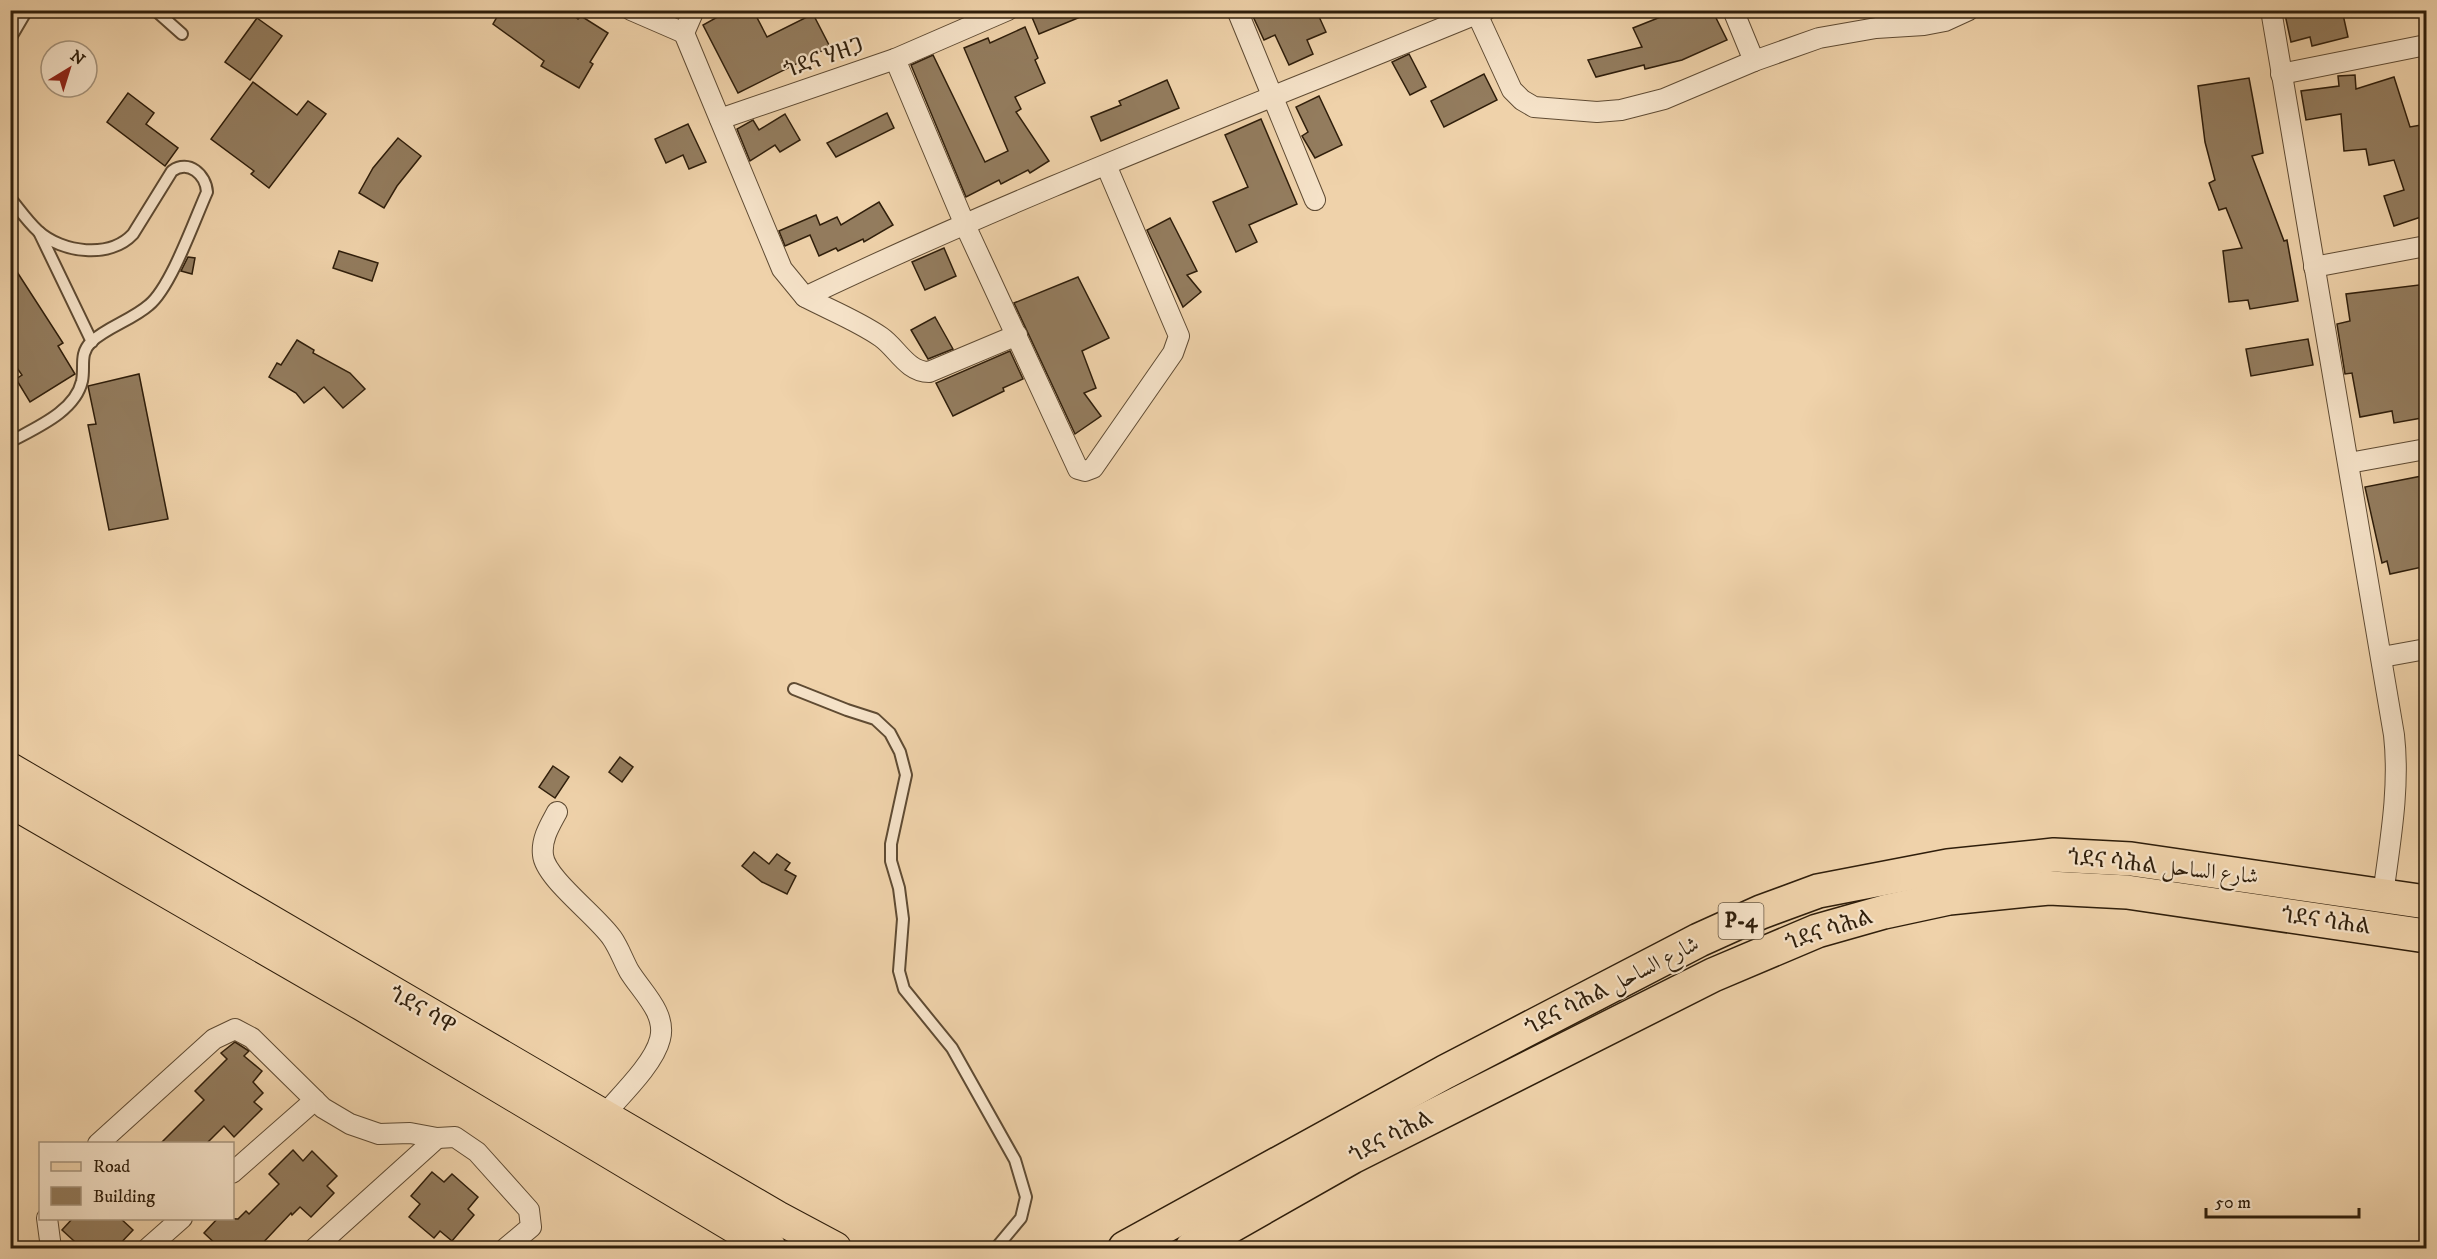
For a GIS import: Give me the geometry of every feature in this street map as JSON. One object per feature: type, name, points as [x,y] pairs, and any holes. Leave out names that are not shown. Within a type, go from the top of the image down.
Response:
[{"type":"highway","name":"ጎደና ሳሕል شارع الساحل","points":[[1133,1247],[1406,1111],[1700,940],[1761,912],[1818,891],[1948,866],[2054,855],[2131,859],[2427,902]]},
{"type":"highway","name":"ጎደና ሳሕል","points":[[1192,1248],[1352,1157],[1406,1111],[1692,986],[1776,946],[1839,924],[1949,898],[2049,888],[2127,892],[2427,936]]},
{"type":"main road","name":"ጎደና ሳዋ","points":[[10,769],[603,1116],[835,1248]]},
{"type":"main road","name":"ጎደና ሳዋ","points":[[10,801],[373,1011],[770,1248]]},
{"type":"street","points":[[631,10],[684,33],[782,269],[805,297],[881,337],[913,369],[920,372],[929,372],[1017,335]]},
{"type":"street","points":[[684,33],[694,10]]},
{"type":"street","name":"ጎደና ሃዘጋ","points":[[720,119],[895,59],[1008,10]]},
{"type":"street","points":[[1237,10],[1315,200]]},
{"type":"street","points":[[1733,10],[1754,61]]},
{"type":"street","points":[[805,297],[1106,165],[1481,12],[1512,90],[1522,100],[1534,107],[1597,112],[1621,110],[1664,99],[1754,61],[1819,38],[1876,28],[1898,18],[1924,26],[1945,21],[1969,10]]},
{"type":"street","points":[[2271,10],[2382,657],[2397,762],[2396,795],[2383,895]]},
{"type":"street","points":[[2282,74],[2427,45]]},
{"type":"street","points":[[895,59],[965,225],[1078,469],[1085,471],[1093,468],[1173,353],[1179,336],[1106,165]]},
{"type":"street","points":[[2314,267],[2427,246]]},
{"type":"street","points":[[2349,463],[2427,449]]},
{"type":"street","points":[[2382,657],[2427,649]]},
{"type":"street","points":[[557,812],[545,834],[542,856],[550,873],[612,938],[629,971],[654,1005],[661,1021],[660,1039],[650,1060],[603,1116]]},
{"type":"street","points":[[99,1142],[214,1039],[235,1029],[252,1038],[323,1108],[350,1124],[378,1134],[410,1133],[437,1138],[455,1137],[477,1152],[529,1210],[531,1227],[506,1248]]},
{"type":"street","points":[[234,1171],[315,1100]]},
{"type":"street","points":[[315,1248],[437,1138]]},
{"type":"street","points":[[47,1220],[51,1248]]},
{"type":"street","points":[[148,1248],[180,1220]]},
{"type":"lane","points":[[10,39],[27,10]]},
{"type":"lane","points":[[154,10],[182,34]]},
{"type":"lane","points":[[10,442],[51,419],[71,401],[81,382],[84,352],[92,342],[148,306],[161,293],[207,192],[204,179],[197,171],[185,166],[172,171],[133,234],[117,246],[80,250],[60,244],[39,232]]},
{"type":"lane","points":[[10,198],[39,232],[92,342]]},
{"type":"lane","points":[[794,689],[875,719],[890,733],[900,752],[906,775],[891,844],[891,861],[900,888],[903,919],[899,971],[904,989],[952,1048],[1015,1160],[1026,1197],[1020,1218],[996,1248]]},
{"type":"building","points":[[501,10],[567,10],[578,19],[581,16],[608,33],[590,62],[593,64],[579,88],[541,66],[544,61],[493,24]]},
{"type":"building","points":[[730,10],[753,10],[767,37],[813,14],[830,47],[738,93],[703,25]]},
{"type":"building","points":[[1029,10],[1095,10],[1095,11],[1039,34]]},
{"type":"building","points":[[1250,10],[1316,10],[1326,32],[1307,40],[1313,54],[1289,65],[1275,35],[1264,40]]},
{"type":"building","points":[[1678,10],[1712,10],[1727,40],[1682,60],[1645,69],[1644,65],[1596,77],[1588,60],[1642,47],[1633,28]]},
{"type":"building","points":[[2284,10],[2342,10],[2348,37],[2312,46],[2310,37],[2291,42]]},
{"type":"building","points":[[257,18],[282,36],[250,80],[225,62]]},
{"type":"building","points":[[1025,27],[1038,58],[1035,60],[1045,83],[1015,97],[1021,109],[1016,112],[1049,161],[1030,173],[1028,170],[1001,184],[999,180],[966,197],[911,65],[933,55],[985,162],[1008,151],[964,48],[988,38],[990,43]]},
{"type":"building","points":[[1409,54],[1426,87],[1410,95],[1392,62]]},
{"type":"building","points":[[1484,74],[1497,100],[1444,127],[1431,101]]},
{"type":"building","points":[[2355,75],[2356,89],[2394,77],[2410,127],[2427,124],[2427,215],[2394,226],[2384,196],[2404,190],[2394,160],[2369,165],[2366,149],[2344,151],[2341,114],[2306,120],[2301,91],[2339,86],[2338,76]]},
{"type":"building","points":[[2249,78],[2263,153],[2252,156],[2284,241],[2287,240],[2298,301],[2250,309],[2248,300],[2229,302],[2223,251],[2242,248],[2226,208],[2219,210],[2209,183],[2215,180],[2205,142],[2198,86]]},
{"type":"building","points":[[1167,80],[1179,108],[1101,141],[1091,117],[1121,105],[1119,101]]},
{"type":"building","points":[[253,82],[297,115],[308,101],[326,114],[269,188],[251,174],[254,171],[211,139]]},
{"type":"building","points":[[128,93],[154,113],[146,124],[178,148],[165,166],[107,122]]},
{"type":"building","points":[[1319,96],[1342,145],[1315,158],[1302,136],[1308,132],[1296,107]]},
{"type":"building","points":[[887,113],[894,128],[836,157],[827,143]]},
{"type":"building","points":[[785,114],[800,140],[780,152],[775,145],[750,161],[737,129],[753,120],[759,130]]},
{"type":"building","points":[[1261,119],[1297,204],[1249,225],[1257,242],[1236,252],[1213,202],[1248,187],[1225,135]]},
{"type":"building","points":[[688,124],[706,162],[689,169],[683,155],[666,163],[655,139]]},
{"type":"building","points":[[398,138],[421,156],[397,186],[384,208],[359,193],[373,168]]},
{"type":"building","points":[[879,202],[893,225],[864,242],[863,239],[838,251],[836,248],[819,256],[810,235],[785,246],[779,231],[816,215],[820,225],[837,217],[841,225]]},
{"type":"building","points":[[1170,218],[1197,271],[1187,275],[1201,292],[1183,307],[1147,230]]},
{"type":"building","points":[[944,248],[956,276],[925,290],[912,262]]},
{"type":"building","points":[[339,251],[378,263],[372,281],[333,268]]},
{"type":"building","points":[[188,257],[195,258],[192,274],[181,271]]},
{"type":"building","points":[[10,261],[63,343],[58,346],[75,374],[30,402],[16,379],[22,375],[10,358]]},
{"type":"building","points":[[1078,277],[1109,338],[1082,351],[1096,388],[1084,393],[1101,416],[1075,434],[1014,303]]},
{"type":"building","points":[[2427,284],[2427,417],[2394,423],[2392,411],[2360,417],[2352,373],[2345,374],[2337,324],[2350,321],[2346,294]]},
{"type":"building","points":[[935,317],[953,349],[928,359],[911,330]]},
{"type":"building","points":[[2308,339],[2313,365],[2251,376],[2246,349]]},
{"type":"building","points":[[297,340],[314,350],[313,353],[350,373],[365,389],[343,408],[324,387],[304,403],[296,393],[269,377],[277,363],[281,365]]},
{"type":"building","points":[[1010,351],[1023,379],[953,416],[936,383]]},
{"type":"building","points":[[139,374],[168,519],[109,530],[88,425],[96,424],[88,386]]},
{"type":"building","points":[[2427,475],[2427,566],[2390,574],[2387,561],[2382,563],[2365,487]]},
{"type":"building","points":[[620,757],[633,767],[622,782],[609,772]]},
{"type":"building","points":[[553,766],[569,777],[555,798],[539,787]]},
{"type":"building","points":[[754,852],[769,864],[777,854],[790,863],[785,870],[796,876],[787,894],[762,882],[742,866]]},
{"type":"building","points":[[235,1042],[249,1051],[244,1056],[262,1071],[253,1082],[263,1093],[254,1102],[262,1109],[234,1137],[224,1126],[208,1142],[162,1142],[204,1100],[195,1091],[227,1059],[221,1053]]},
{"type":"building","points":[[293,1150],[303,1161],[312,1151],[337,1176],[327,1186],[334,1193],[311,1217],[300,1207],[292,1215],[291,1213],[258,1248],[220,1248],[204,1233],[216,1220],[238,1219],[246,1211],[249,1214],[279,1184],[269,1174]]},
{"type":"building","points":[[432,1172],[444,1182],[452,1174],[478,1197],[468,1209],[474,1215],[452,1241],[440,1231],[434,1238],[409,1217],[420,1204],[411,1196]]},
{"type":"building","points":[[71,1220],[122,1220],[133,1230],[116,1248],[67,1248],[74,1241],[62,1230]]}]
